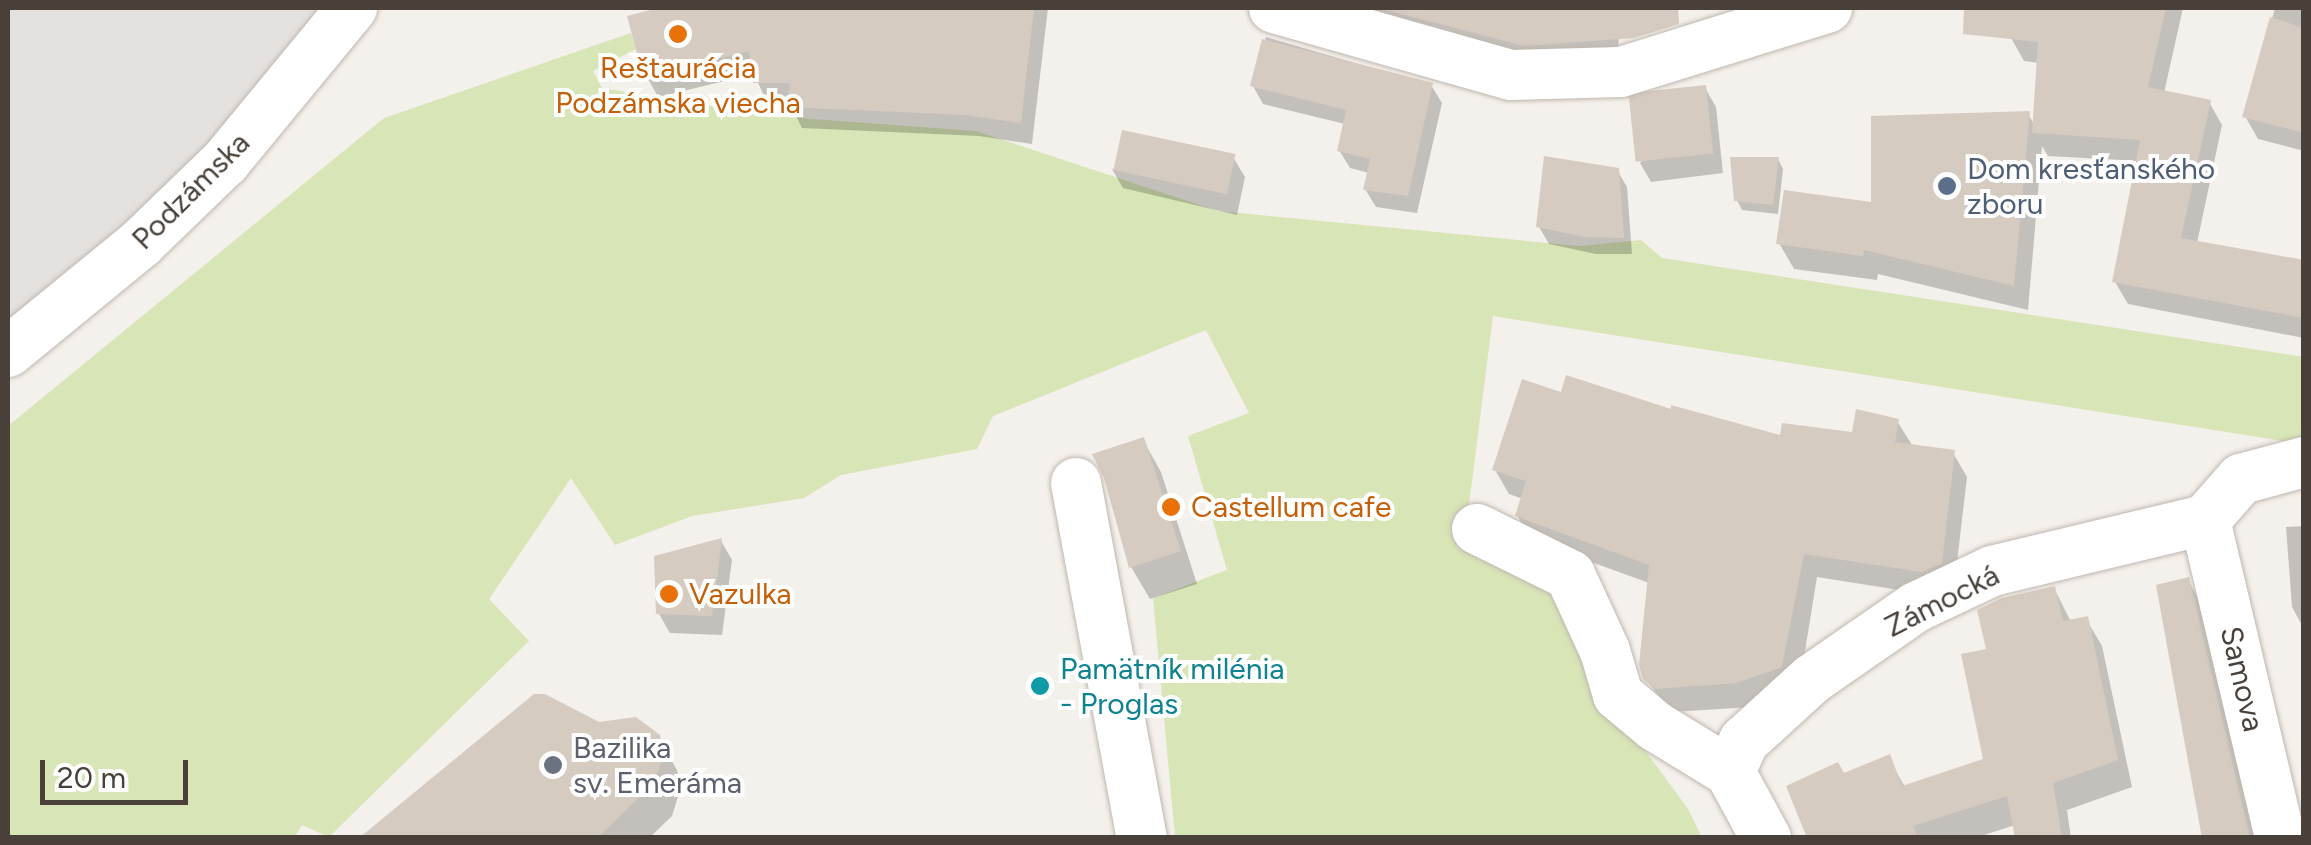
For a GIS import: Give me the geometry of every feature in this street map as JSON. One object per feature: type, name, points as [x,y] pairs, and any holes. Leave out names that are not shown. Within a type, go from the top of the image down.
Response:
[{"type":"street","name":"Podzámska","points":[[8,352],[141,244],[225,162],[352,8]]},
{"type":"street","points":[[1274,8],[1511,76],[1621,72],[1826,8]]},
{"type":"street","points":[[2205,520],[2241,479],[2304,462]]},
{"type":"street","points":[[1076,483],[1142,838]]},
{"type":"street","name":"Zámocká","points":[[1730,772],[1744,742],[1812,678],[1916,608],[1992,571],[2205,520]]},
{"type":"street","name":"Samova","points":[[2205,520],[2280,838]]},
{"type":"street","points":[[1477,529],[1570,575],[1605,651],[1618,695],[1655,726],[1730,772],[1766,838]]},
{"type":"green space","points":[[631,33],[636,49],[593,71],[602,88],[771,116],[976,131],[1218,211],[1579,246],[1641,240],[1662,258],[2304,357],[2303,444],[1493,316],[1465,536],[1559,589],[1612,705],[1688,809],[1702,838],[1175,837],[1153,598],[1227,570],[1188,436],[1249,413],[1206,330],[993,416],[977,449],[841,475],[804,498],[692,516],[615,545],[571,478],[489,599],[529,641],[329,837],[302,825],[294,838],[8,837],[8,426],[384,118]]},
{"type":"shaded area","points":[[8,8],[327,8],[223,136],[8,335]]},
{"type":"building","points":[[658,8],[1034,8],[1021,123],[965,115],[787,107],[790,83],[753,83],[749,51],[643,76],[627,16]]},
{"type":"building","points":[[1378,8],[1678,8],[1679,24],[1634,38],[1524,46]]},
{"type":"building","points":[[1964,8],[2166,8],[2148,87],[2211,100],[2181,238],[2304,260],[2304,318],[2112,282],[2140,140],[2032,133],[2038,42],[1963,34]]},
{"type":"building","points":[[2270,17],[2304,28],[2304,133],[2242,117]]},
{"type":"building","points":[[1262,39],[1433,83],[1408,196],[1363,190],[1370,159],[1337,151],[1346,110],[1250,86]]},
{"type":"building","points":[[1706,85],[1713,154],[1636,162],[1628,93]]},
{"type":"building","name":"Dom kresťanského zboru","points":[[2030,111],[2014,286],[1864,250],[1863,256],[1776,244],[1784,190],[1871,202],[1871,116]]},
{"type":"building","points":[[1122,130],[1235,154],[1227,194],[1113,170]]},
{"type":"building","points":[[1544,156],[1619,168],[1624,238],[1585,237],[1536,227]]},
{"type":"building","points":[[1730,157],[1779,157],[1773,205],[1734,201]]},
{"type":"building","points":[[1566,375],[1671,409],[1671,405],[1780,435],[1782,423],[1852,432],[1856,409],[1899,419],[1895,442],[1955,450],[1942,563],[1922,572],[1804,554],[1782,667],[1736,683],[1655,689],[1643,679],[1639,665],[1649,565],[1515,516],[1526,481],[1492,470],[1522,379],[1561,392]]},
{"type":"building","points":[[1144,437],[1181,551],[1129,568],[1104,478],[1092,454]]},
{"type":"building","points":[[722,538],[712,616],[656,614],[654,556]]},
{"type":"building","points":[[2189,577],[2250,838],[2202,838],[2156,585]]},
{"type":"building","points":[[2055,586],[2063,621],[2088,616],[2118,760],[2053,783],[2062,838],[2015,838],[2007,796],[1913,826],[1918,838],[1807,838],[1786,786],[1838,762],[1844,773],[1890,754],[1902,786],[1983,759],[1961,654],[1986,649],[1977,610],[2002,598]]},
{"type":"building","name":"Bazilika sv. Emeráma","points":[[534,694],[545,694],[599,722],[636,717],[660,735],[663,757],[654,783],[597,838],[359,838]]},
{"type":"place","name":"Reštaurácia Podzámska viecha","points":[[678,34]]},
{"type":"place","name":"Dom kresťanského zboru","points":[[1947,186]]},
{"type":"place","name":"Castellum cafe","points":[[1171,507]]},
{"type":"place","name":"Vazulka","points":[[669,594]]},
{"type":"place","name":"Pamätník milénia - Proglas","points":[[1040,686]]},
{"type":"place","name":"Bazilika sv. Emeráma","points":[[553,765]]}]
